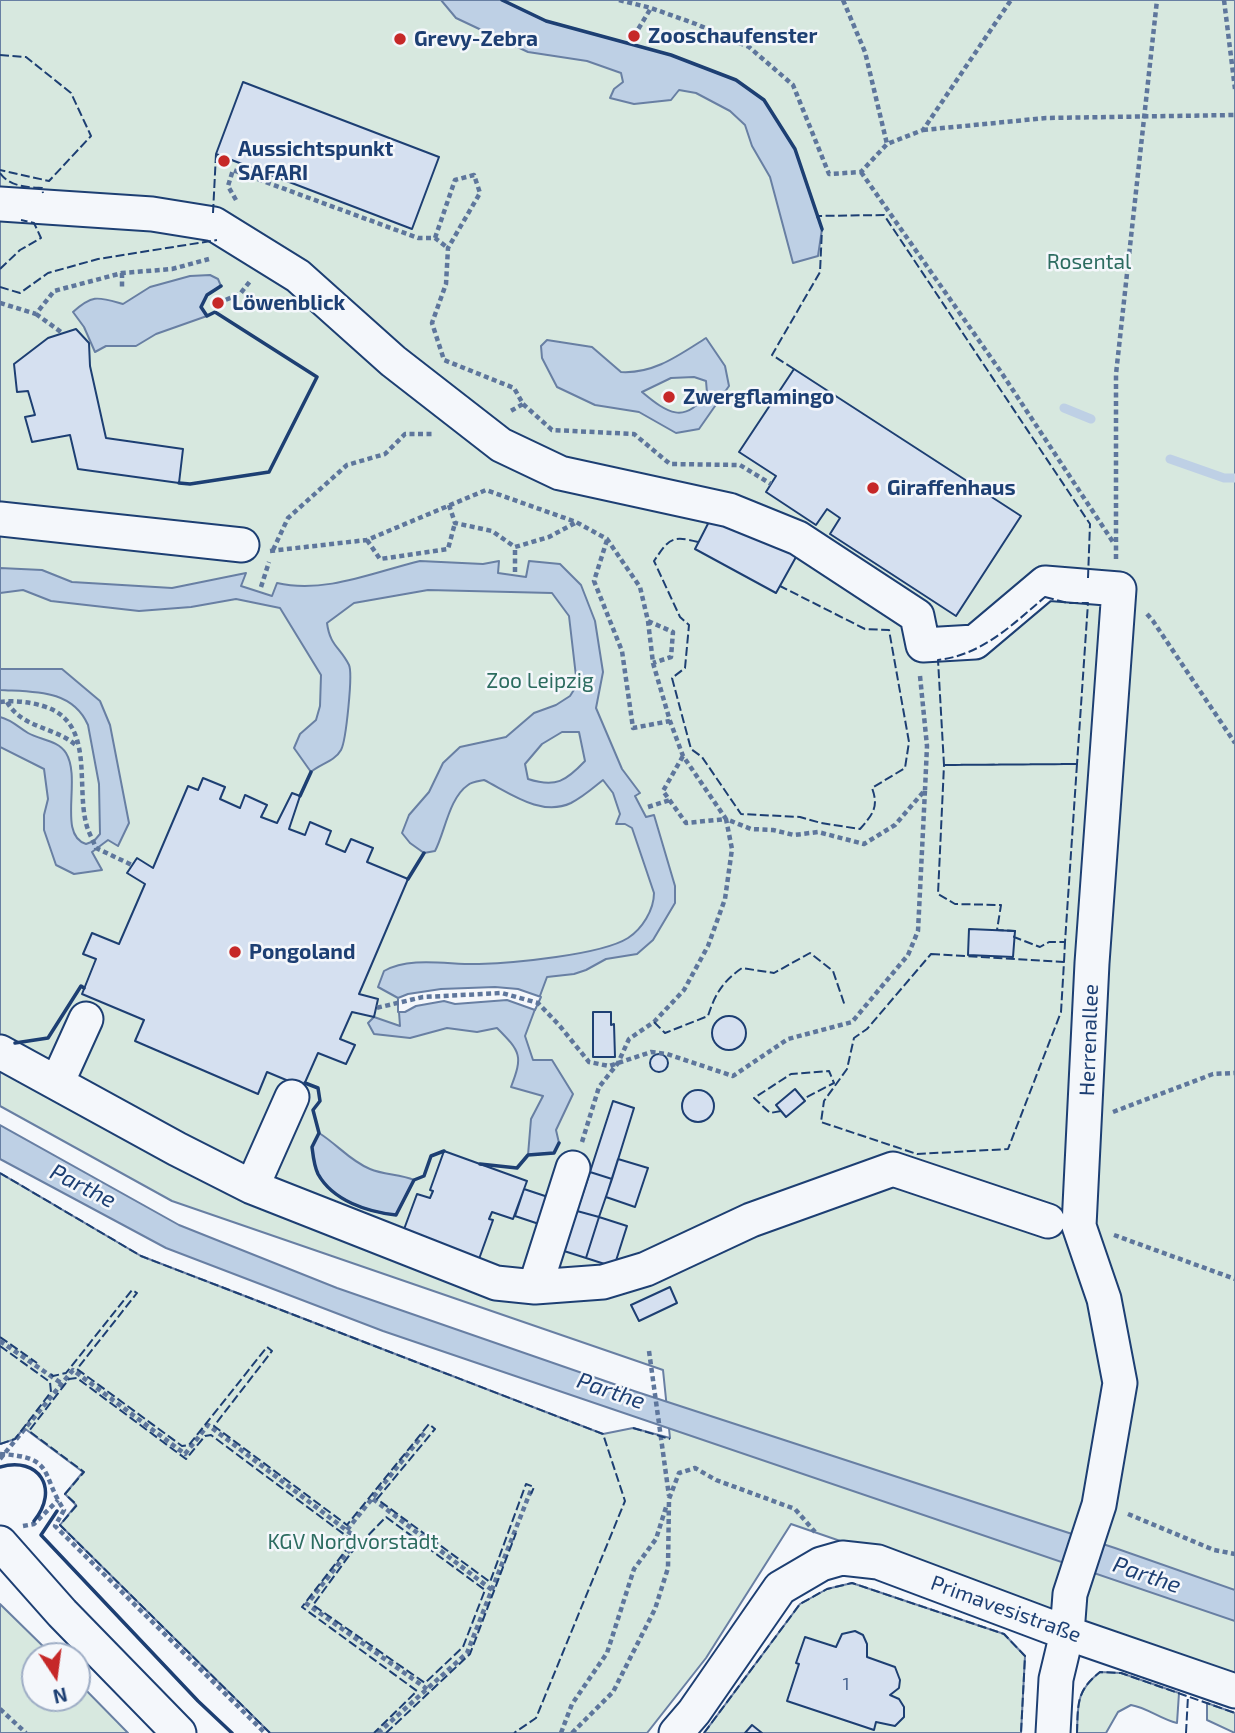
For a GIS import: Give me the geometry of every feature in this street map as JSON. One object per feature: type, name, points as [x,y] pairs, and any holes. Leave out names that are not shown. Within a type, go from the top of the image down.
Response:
[{"type":"street","points":[[0,204],[152,214],[214,224],[298,276],[393,361],[501,445],[560,473],[729,510],[798,538],[917,616],[921,657],[975,642],[1045,583],[1103,589]]},
{"type":"street","points":[[0,519],[257,549]]},
{"type":"street","name":"Herrenallee","points":[[1053,1733],[1056,1679],[1068,1633],[1070,1594],[1096,1516],[1120,1383],[1104,1299],[1064,1223],[1086,1116],[1103,589]]},
{"type":"street","points":[[57,1083],[86,1019]]},
{"type":"street","points":[[0,1052],[252,1187],[496,1283],[535,1287],[603,1282],[646,1269],[751,1220],[893,1169],[1064,1223]]},
{"type":"street","points":[[252,1187],[292,1097]]},
{"type":"street","points":[[535,1287],[573,1168]]},
{"type":"street","points":[[0,1543],[62,1613],[178,1733]]},
{"type":"street","name":"Primavesistraße","points":[[676,1733],[694,1712],[780,1588],[821,1564],[842,1558],[878,1562],[1068,1633],[1235,1691]]},
{"type":"path","points":[[619,0],[652,8],[749,47],[793,85],[829,174],[861,172],[887,144],[923,130],[1046,118],[1235,116]]},
{"type":"path","points":[[843,0],[865,52],[887,144]]},
{"type":"path","points":[[923,130],[1011,0]]},
{"type":"path","points":[[861,172],[1001,372],[1114,543],[1115,374],[1157,0]]},
{"type":"path","points":[[1224,0],[1235,89]]},
{"type":"path","points":[[634,36],[652,8]]},
{"type":"path","points":[[435,238],[455,180],[474,174],[480,194],[448,248],[446,284],[432,323],[443,360],[513,388],[523,404],[552,430],[634,433],[670,464],[740,465],[771,484]]},
{"type":"path","points":[[122,273],[122,289]]},
{"type":"path","points":[[36,314],[61,332]]},
{"type":"path","points":[[257,549],[347,465],[385,454],[405,434],[428,433],[458,441],[523,404]]},
{"type":"path","points":[[257,549],[367,540],[486,491],[576,522],[607,539],[640,587],[648,621],[653,663],[670,721],[683,755],[726,819],[732,849],[725,899],[713,934],[684,990],[654,1022],[629,1039],[618,1063],[599,1087],[573,1168]]},
{"type":"path","points":[[367,540],[380,559],[448,549],[456,523],[449,505]]},
{"type":"path","points":[[515,547],[549,537],[576,522]]},
{"type":"path","points":[[456,523],[492,531],[515,547]]},
{"type":"path","points":[[607,539],[594,582],[622,651],[633,728],[670,721]]},
{"type":"path","points":[[515,547],[515,572]]},
{"type":"path","points":[[257,549],[261,587]]},
{"type":"path","points":[[1103,589],[1153,621],[1235,743]]},
{"type":"path","points":[[648,621],[673,632],[671,657],[653,663]]},
{"type":"path","points":[[376,1007],[423,997],[502,993],[538,1003],[589,1062],[609,1066],[651,1052],[667,1054],[733,1076],[788,1039],[852,1022],[908,955],[918,931],[927,746],[921,657]]},
{"type":"path","points":[[3,701],[14,713],[32,725],[70,739],[79,747]]},
{"type":"path","points":[[3,701],[37,704],[56,710],[72,725],[79,747],[86,822],[96,848],[132,865]]},
{"type":"path","points":[[683,755],[663,791],[686,823],[726,819],[751,829],[794,835],[818,832],[864,844],[895,825],[925,790]]},
{"type":"path","points":[[648,807],[670,800]]},
{"type":"path","points":[[1086,1116],[1117,1111],[1213,1074],[1235,1073]]},
{"type":"path","points":[[1064,1223],[1118,1236],[1235,1279]]},
{"type":"path","points":[[0,1341],[61,1383]]},
{"type":"path","points":[[572,1733],[613,1692],[655,1609],[668,1568],[669,1499],[649,1351]]},
{"type":"path","points":[[0,1459],[73,1370],[185,1454],[208,1425],[358,1539],[307,1604],[427,1689]]},
{"type":"path","points":[[347,1530],[425,1432]]},
{"type":"path","points":[[3,1454],[30,1458],[48,1471],[64,1510],[55,1526],[265,1733]]},
{"type":"path","points":[[561,1733],[572,1704],[607,1653],[634,1569],[656,1539],[679,1473],[695,1468],[716,1479],[795,1509],[815,1532]]},
{"type":"path","points":[[378,1733],[467,1653],[531,1490]]},
{"type":"path","points":[[373,1499],[492,1590]]},
{"type":"path","points":[[34,1524],[58,1500]]},
{"type":"path","points":[[1144,1519],[1214,1550],[1235,1554]]},
{"type":"path","points":[[0,1709],[26,1733]]},
{"type":"green space","name":"Zoo Leipzig","points":[[0,0],[1235,0],[1235,1677],[791,1524],[706,1658],[647,1733],[270,1733],[60,1525],[76,1505],[65,1494],[83,1472],[24,1428],[15,1439],[0,1444],[0,1173],[141,1256],[603,1434],[633,1428],[670,1438],[663,1370],[172,1201],[0,1106]]},
{"type":"green space","points":[[852,1583],[1004,1634],[1025,1656],[1021,1733],[704,1733],[800,1604],[827,1589]]},
{"type":"green space","points":[[0,1604],[39,1642],[21,1642],[21,1712],[91,1712],[91,1695],[128,1733],[0,1733]]},
{"type":"green space","points":[[1100,1672],[1121,1673],[1179,1693],[1177,1723],[1131,1705],[1118,1712],[1106,1733],[1077,1733],[1082,1692]]},
{"type":"green space","points":[[1207,1703],[1235,1713],[1235,1733],[1207,1720]]},
{"type":"water","points":[[441,0],[502,0],[546,21],[671,55],[736,80],[764,100],[795,149],[822,229],[818,256],[793,263],[770,177],[752,146],[745,125],[730,111],[696,93],[679,90],[671,100],[634,104],[610,98],[614,89],[623,82],[621,73],[587,61],[528,52],[456,18]]},
{"type":"water","points":[[210,275],[218,279],[221,286],[207,295],[201,307],[207,316],[156,334],[136,346],[106,346],[95,352],[84,327],[73,312],[91,300],[101,299],[123,304],[150,287],[190,276]]},
{"type":"water","points":[[706,338],[725,366],[729,386],[699,429],[676,433],[639,412],[595,405],[557,387],[542,358],[541,346],[547,340],[592,347],[621,372],[633,372],[655,367]],"holes":[[[694,377],[706,381],[707,393],[699,403],[683,412],[668,410],[642,392],[671,378]]]},
{"type":"water","points":[[420,561],[483,564],[499,561],[498,573],[526,577],[529,561],[560,564],[581,585],[595,621],[603,672],[596,708],[622,769],[640,793],[635,796],[646,817],[654,815],[675,886],[675,903],[653,940],[637,954],[606,959],[574,974],[547,977],[525,1036],[533,1060],[552,1060],[573,1094],[556,1130],[559,1143],[554,1153],[528,1155],[531,1119],[543,1096],[511,1087],[517,1068],[517,1055],[511,1043],[497,1028],[477,1032],[447,1028],[410,1038],[374,1034],[368,1023],[374,1017],[400,1026],[398,998],[378,987],[384,971],[395,966],[418,962],[467,964],[534,960],[598,949],[628,938],[638,930],[649,912],[654,893],[632,828],[625,824],[616,824],[620,814],[613,793],[603,780],[584,795],[560,807],[526,802],[484,780],[475,782],[468,785],[456,798],[435,851],[424,853],[402,833],[409,815],[429,792],[443,763],[460,747],[506,737],[534,713],[556,705],[570,696],[577,685],[569,616],[552,593],[428,590],[354,603],[327,623],[333,642],[349,665],[348,708],[341,750],[311,772],[294,748],[300,734],[316,720],[320,706],[321,675],[280,608],[236,599],[191,607],[139,611],[51,601],[23,590],[0,593],[0,568],[42,570],[72,582],[172,588],[246,573],[241,586],[272,596],[277,583],[295,586],[331,584]],"holes":[[[562,732],[579,732],[585,761],[578,768],[566,778],[553,783],[528,779],[525,764],[542,744]]]},
{"type":"water","points":[[0,669],[62,669],[100,701],[110,725],[129,823],[118,846],[108,840],[92,852],[102,870],[74,874],[56,865],[44,830],[48,799],[44,769],[0,747],[0,717],[63,749],[72,777],[73,830],[77,839],[86,844],[94,841],[100,834],[99,784],[88,725],[81,713],[62,699],[39,692],[0,690]]},
{"type":"water","name":"Parthe","points":[[0,1125],[179,1225],[337,1288],[634,1391],[1115,1548],[1235,1590],[1235,1621],[383,1331],[166,1248],[0,1159]]},
{"type":"water","points":[[319,1133],[363,1166],[414,1180],[396,1215],[352,1204],[325,1183],[317,1171],[312,1147]]},
{"type":"pier","points":[[441,989],[518,989],[541,997],[535,1010],[507,1000],[455,1004],[444,1001],[398,1012],[398,998],[408,994]]},
{"type":"building","points":[[243,82],[439,157],[412,229],[216,154]]},
{"type":"building","points":[[76,329],[89,343],[90,366],[106,438],[183,449],[179,483],[78,469],[70,435],[32,442],[25,417],[35,415],[28,391],[17,392],[14,364],[48,338]]},
{"type":"building","name":"Giraffenhaus","points":[[794,369],[1021,516],[956,616],[830,534],[840,518],[827,509],[816,525],[766,492],[776,476],[739,452]]},
{"type":"building","points":[[714,512],[801,548],[776,593],[695,549]]},
{"type":"building","points":[[203,778],[225,787],[220,799],[240,808],[245,795],[267,805],[261,817],[277,823],[292,793],[300,796],[289,829],[305,835],[310,822],[331,831],[326,844],[345,852],[351,839],[373,848],[367,862],[408,879],[359,994],[378,999],[374,1017],[352,1012],[340,1039],[355,1045],[346,1064],[318,1053],[303,1087],[267,1072],[258,1094],[135,1041],[144,1020],[82,994],[96,959],[83,954],[92,933],[119,944],[145,884],[127,873],[137,858],[153,868],[188,786],[198,790]]},
{"type":"building","points":[[969,929],[1015,931],[1013,957],[968,955]]},
{"type":"building","points":[[593,1012],[611,1012],[615,1057],[593,1057]]},
{"type":"building","points":[[729,1016],[741,1021],[746,1033],[741,1045],[729,1050],[717,1045],[712,1033],[717,1021]]},
{"type":"building","points":[[659,1054],[667,1059],[668,1063],[663,1071],[659,1072],[651,1067],[650,1063],[655,1055]]},
{"type":"building","points":[[795,1089],[805,1101],[786,1117],[776,1105]]},
{"type":"building","points":[[698,1090],[709,1095],[714,1106],[709,1117],[698,1122],[687,1117],[682,1106],[687,1095]]},
{"type":"building","points":[[613,1101],[634,1108],[612,1179],[590,1172]]},
{"type":"building","points":[[444,1151],[527,1181],[513,1219],[492,1212],[489,1219],[493,1220],[479,1259],[403,1232],[417,1194],[430,1198],[433,1191],[430,1190]]},
{"type":"building","points":[[618,1159],[648,1168],[635,1207],[606,1197]]},
{"type":"building","points":[[590,1172],[612,1179],[599,1217],[577,1211]]},
{"type":"building","points":[[524,1189],[548,1197],[539,1224],[515,1216]]},
{"type":"building","points":[[577,1211],[599,1217],[586,1258],[564,1251]]},
{"type":"building","points":[[599,1217],[627,1226],[614,1267],[586,1258]]},
{"type":"building","points":[[670,1287],[677,1303],[639,1321],[631,1305]]},
{"type":"building","points":[[855,1631],[863,1635],[867,1644],[867,1657],[895,1667],[900,1680],[899,1688],[890,1695],[899,1699],[904,1707],[904,1717],[895,1726],[876,1722],[874,1730],[787,1701],[805,1637],[836,1647],[842,1634]]},
{"type":"building","points":[[752,1725],[762,1733],[745,1733]]},
{"type":"waterway","points":[[1064,408],[1091,419]]},
{"type":"waterway","points":[[1170,459],[1224,478],[1235,478]]},
{"type":"fence","points":[[0,55],[26,57],[71,93],[91,136],[49,181],[0,170]]},
{"type":"fence","points":[[213,213],[216,154]]},
{"type":"fence","points":[[0,173],[14,184],[42,188],[43,193]]},
{"type":"fence","points":[[794,369],[772,355],[820,272],[822,229],[817,216],[884,215],[1090,524],[1088,578]]},
{"type":"fence","points":[[0,269],[20,250],[41,238],[34,223],[21,220]]},
{"type":"fence","points":[[0,287],[20,293],[48,273],[98,259],[217,240]]},
{"type":"fence","points":[[698,542],[676,539],[667,543],[654,561],[680,617],[689,625],[685,668],[672,678],[691,749],[702,757],[741,814],[800,817],[860,829],[874,810],[872,788],[905,768],[909,742],[889,630],[865,629],[780,586]]},
{"type":"fence","points":[[1045,597],[1068,603],[1088,603],[1077,764],[944,765],[938,660],[969,652],[996,637],[1045,597]]},
{"type":"fence","points":[[1077,764],[1065,942],[1049,942],[1040,947],[1014,937],[1015,931],[997,930],[1001,905],[955,904],[938,894],[944,765],[1077,764]]},
{"type":"fence","points":[[1064,962],[1065,942]]},
{"type":"fence","points":[[654,1022],[665,1033],[708,1016],[720,989],[742,968],[774,973],[810,953],[833,971],[845,1006]]},
{"type":"fence","points":[[931,954],[1064,962],[1061,1012],[1008,1149],[917,1154],[821,1122],[824,1101],[847,1069],[854,1038],[867,1029],[931,954]]},
{"type":"fence","points":[[781,1111],[770,1113],[754,1098],[791,1074],[829,1071],[834,1083],[803,1099]]},
{"type":"fence","points":[[0,1173],[141,1256],[603,1434],[625,1501],[536,1718],[514,1733]]},
{"type":"fence","points":[[51,1374],[53,1376],[66,1373],[132,1290],[137,1293],[77,1369],[182,1446],[189,1445],[267,1347],[272,1351],[214,1426],[347,1525],[429,1424],[435,1429],[377,1499],[490,1582],[526,1484],[534,1487],[531,1494]]},
{"type":"fence","points":[[0,1337],[37,1363]]},
{"type":"fence","points":[[0,1346],[50,1382],[51,1392],[15,1439],[0,1444]]},
{"type":"fence","points":[[270,1733],[60,1525],[77,1505],[65,1494],[84,1472],[29,1431],[69,1379],[77,1378],[186,1459],[205,1436],[211,1435],[353,1541],[302,1607],[417,1691],[374,1733]]},
{"type":"fence","points":[[633,1428],[670,1439]]},
{"type":"fence","points":[[386,1517],[485,1590],[463,1647],[425,1683],[313,1605],[351,1553],[386,1517]]},
{"type":"fence","points":[[386,1733],[470,1654],[516,1533]]},
{"type":"fence","points":[[704,1733],[800,1604],[827,1589],[852,1583],[1004,1634],[1025,1656],[1021,1733]]},
{"type":"fence","points":[[1077,1733],[1082,1692],[1100,1672],[1121,1673],[1235,1713]]},
{"type":"fence","points":[[1186,1733],[1188,1696]]},
{"type":"wall","points":[[502,0],[546,21],[671,55],[736,80],[764,100],[795,149],[822,229]]},
{"type":"wall","points":[[179,483],[190,484],[269,472],[317,377],[215,312],[207,316],[201,307],[207,295],[221,286]]},
{"type":"wall","points":[[300,796],[311,772]]},
{"type":"wall","points":[[408,879],[424,853]]},
{"type":"wall","points":[[15,1043],[48,1038],[81,986],[84,988]]},
{"type":"wall","points":[[305,1083],[318,1088],[320,1101],[313,1110],[319,1133],[312,1147],[317,1171],[333,1191],[352,1204],[396,1215],[414,1180],[424,1176],[431,1156],[444,1151]]},
{"type":"wall","points":[[480,1164],[517,1168],[528,1155],[554,1153],[559,1143]]},
{"type":"wall","points":[[0,1467],[25,1466],[41,1478],[45,1487],[45,1498],[34,1521]]},
{"type":"wall","points":[[57,1511],[41,1535],[198,1701],[232,1733]]},
{"type":"place","name":"Zooschaufenster","points":[[634,36]]},
{"type":"place","name":"Grevy-Zebra","points":[[400,39]]},
{"type":"place","name":"Aussichtspunkt SAFARI","points":[[224,161]]},
{"type":"place","name":"Löwenblick","points":[[218,303]]},
{"type":"place","name":"Zwergflamingo","points":[[669,397]]},
{"type":"place","name":"Giraffenhaus","points":[[873,488]]},
{"type":"place","name":"Pongoland","points":[[235,952]]},
{"type":"park label","name":"Rosental","points":[[1089,262]]},
{"type":"park label","name":"KGV Nordvorstadt","points":[[353,1542]]}]
